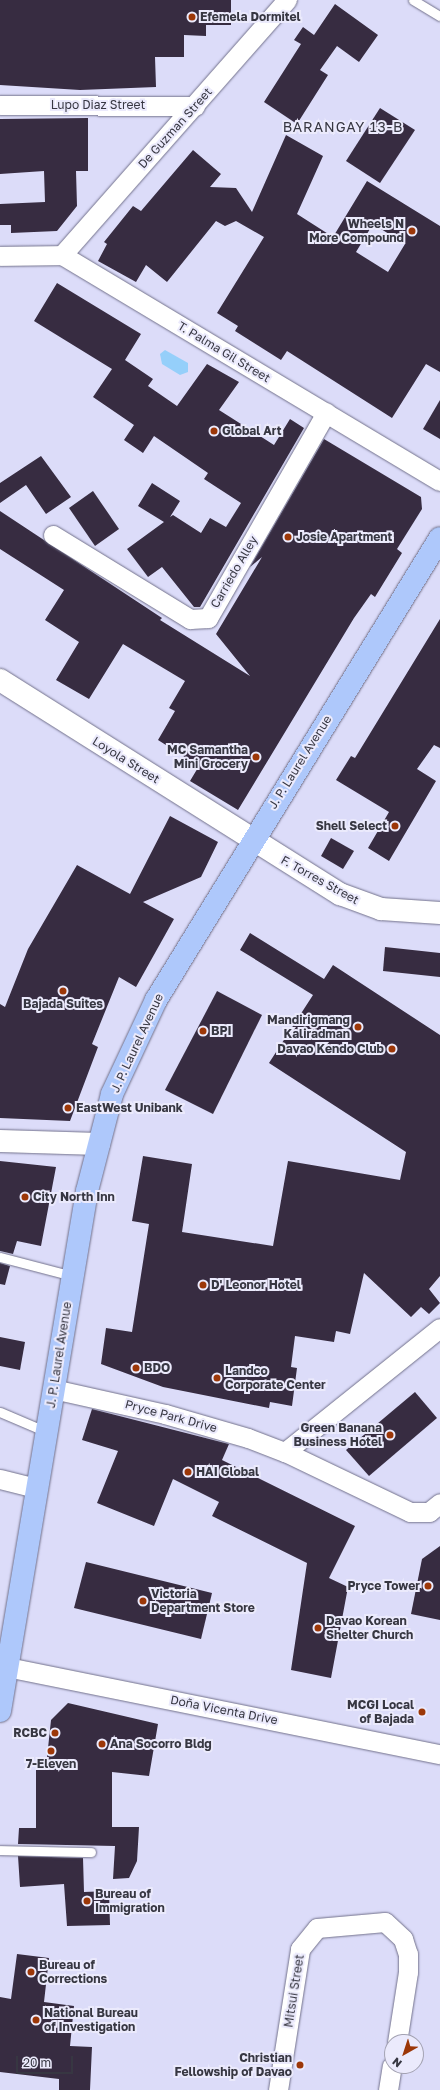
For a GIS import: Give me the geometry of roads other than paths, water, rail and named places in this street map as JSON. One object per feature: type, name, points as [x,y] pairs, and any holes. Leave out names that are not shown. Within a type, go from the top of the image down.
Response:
[{"type":"main road","name":"J. P. Laurel Avenue","points":[[0,1711],[73,1276],[98,1144],[112,1094],[136,1040],[251,840],[440,538]]},
{"type":"main road","name":"Loyola Street","points":[[0,680],[251,840]]},
{"type":"main road","name":"F. Torres Street","points":[[251,840],[361,904],[393,911],[440,913]]},
{"type":"main road","points":[[0,1141],[98,1144]]},
{"type":"street","name":"De Guzman Street","points":[[62,255],[287,0]]},
{"type":"street","name":"Lupo Diaz Street","points":[[0,105],[195,106]]},
{"type":"street","points":[[0,256],[62,255]]},
{"type":"street","name":"T. Palma Gil Street","points":[[62,255],[440,481]]},
{"type":"street","name":"Carriedo Alley","points":[[53,535],[190,619],[208,618],[326,413]]},
{"type":"street","points":[[286,1452],[440,1328]]},
{"type":"street","name":"Pryce Park Drive","points":[[53,1389],[172,1415],[286,1452],[410,1512],[429,1512],[440,1503]]},
{"type":"street","points":[[0,1479],[37,1488]]},
{"type":"street","name":"Doña Vicenta Drive","points":[[7,1667],[440,1754]]},
{"type":"street","name":"Mitsui Street","points":[[278,2090],[300,1949],[317,1928],[385,1922],[403,1940],[408,1954],[408,1972],[398,2034]]},
{"type":"street","points":[[388,2090],[391,2074]]},
{"type":"lane","points":[[413,0],[440,16]]},
{"type":"lane","points":[[0,1257],[73,1276]]},
{"type":"lane","points":[[0,1412],[47,1432]]},
{"type":"lane","points":[[0,1850],[91,1852]]},
{"type":"water","points":[[165,350],[188,363],[188,372],[180,375],[162,364],[160,354]]},
{"type":"place","name":"Efemela Dormitel","points":[[192,17]]},
{"type":"place","name":"Wheels N More Compound","points":[[412,231]]},
{"type":"place","name":"Global Art","points":[[214,431]]},
{"type":"place","name":"Josie Apartment","points":[[288,537]]},
{"type":"place","name":"MC Samantha Mini Grocery","points":[[256,757]]},
{"type":"place","name":"Shell Select","points":[[395,826]]},
{"type":"place","name":"Bajada Suites","points":[[63,991]]},
{"type":"place","name":"Mandirigmang Kaliradman","points":[[358,1027]]},
{"type":"place","name":"BPI","points":[[203,1031]]},
{"type":"place","name":"Davao Kendo Club","points":[[392,1049]]},
{"type":"place","name":"EastWest Unibank","points":[[68,1108]]},
{"type":"place","name":"City North Inn","points":[[25,1197]]},
{"type":"place","name":"D' Leonor Hotel","points":[[203,1285]]},
{"type":"place","name":"BDO","points":[[136,1368]]},
{"type":"place","name":"Landco Corporate Center","points":[[217,1378]]},
{"type":"place","name":"Green Banana Business Hotel","points":[[390,1435]]},
{"type":"place","name":"HAI Global","points":[[188,1472]]},
{"type":"place","name":"Pryce Tower","points":[[428,1586]]},
{"type":"place","name":"Victoria Department Store","points":[[143,1601]]},
{"type":"place","name":"Davao Korean Shelter Church","points":[[318,1628]]},
{"type":"place","name":"MCGI Local of Bajada","points":[[422,1712]]},
{"type":"place","name":"RCBC","points":[[55,1733]]},
{"type":"place","name":"Ana Socorro Bldg","points":[[102,1744]]},
{"type":"place","name":"7-Eleven","points":[[51,1751]]},
{"type":"place","name":"Bureau of Immigration","points":[[87,1901]]},
{"type":"place","name":"Bureau of Corrections","points":[[31,1972]]},
{"type":"place","name":"National Bureau of Investigation","points":[[36,2020]]},
{"type":"place","name":"Christian Fellowship of Davao","points":[[300,2065]]},
{"type":"district","name":"BARANGAY 13-B","points":[[343,127]]}]
